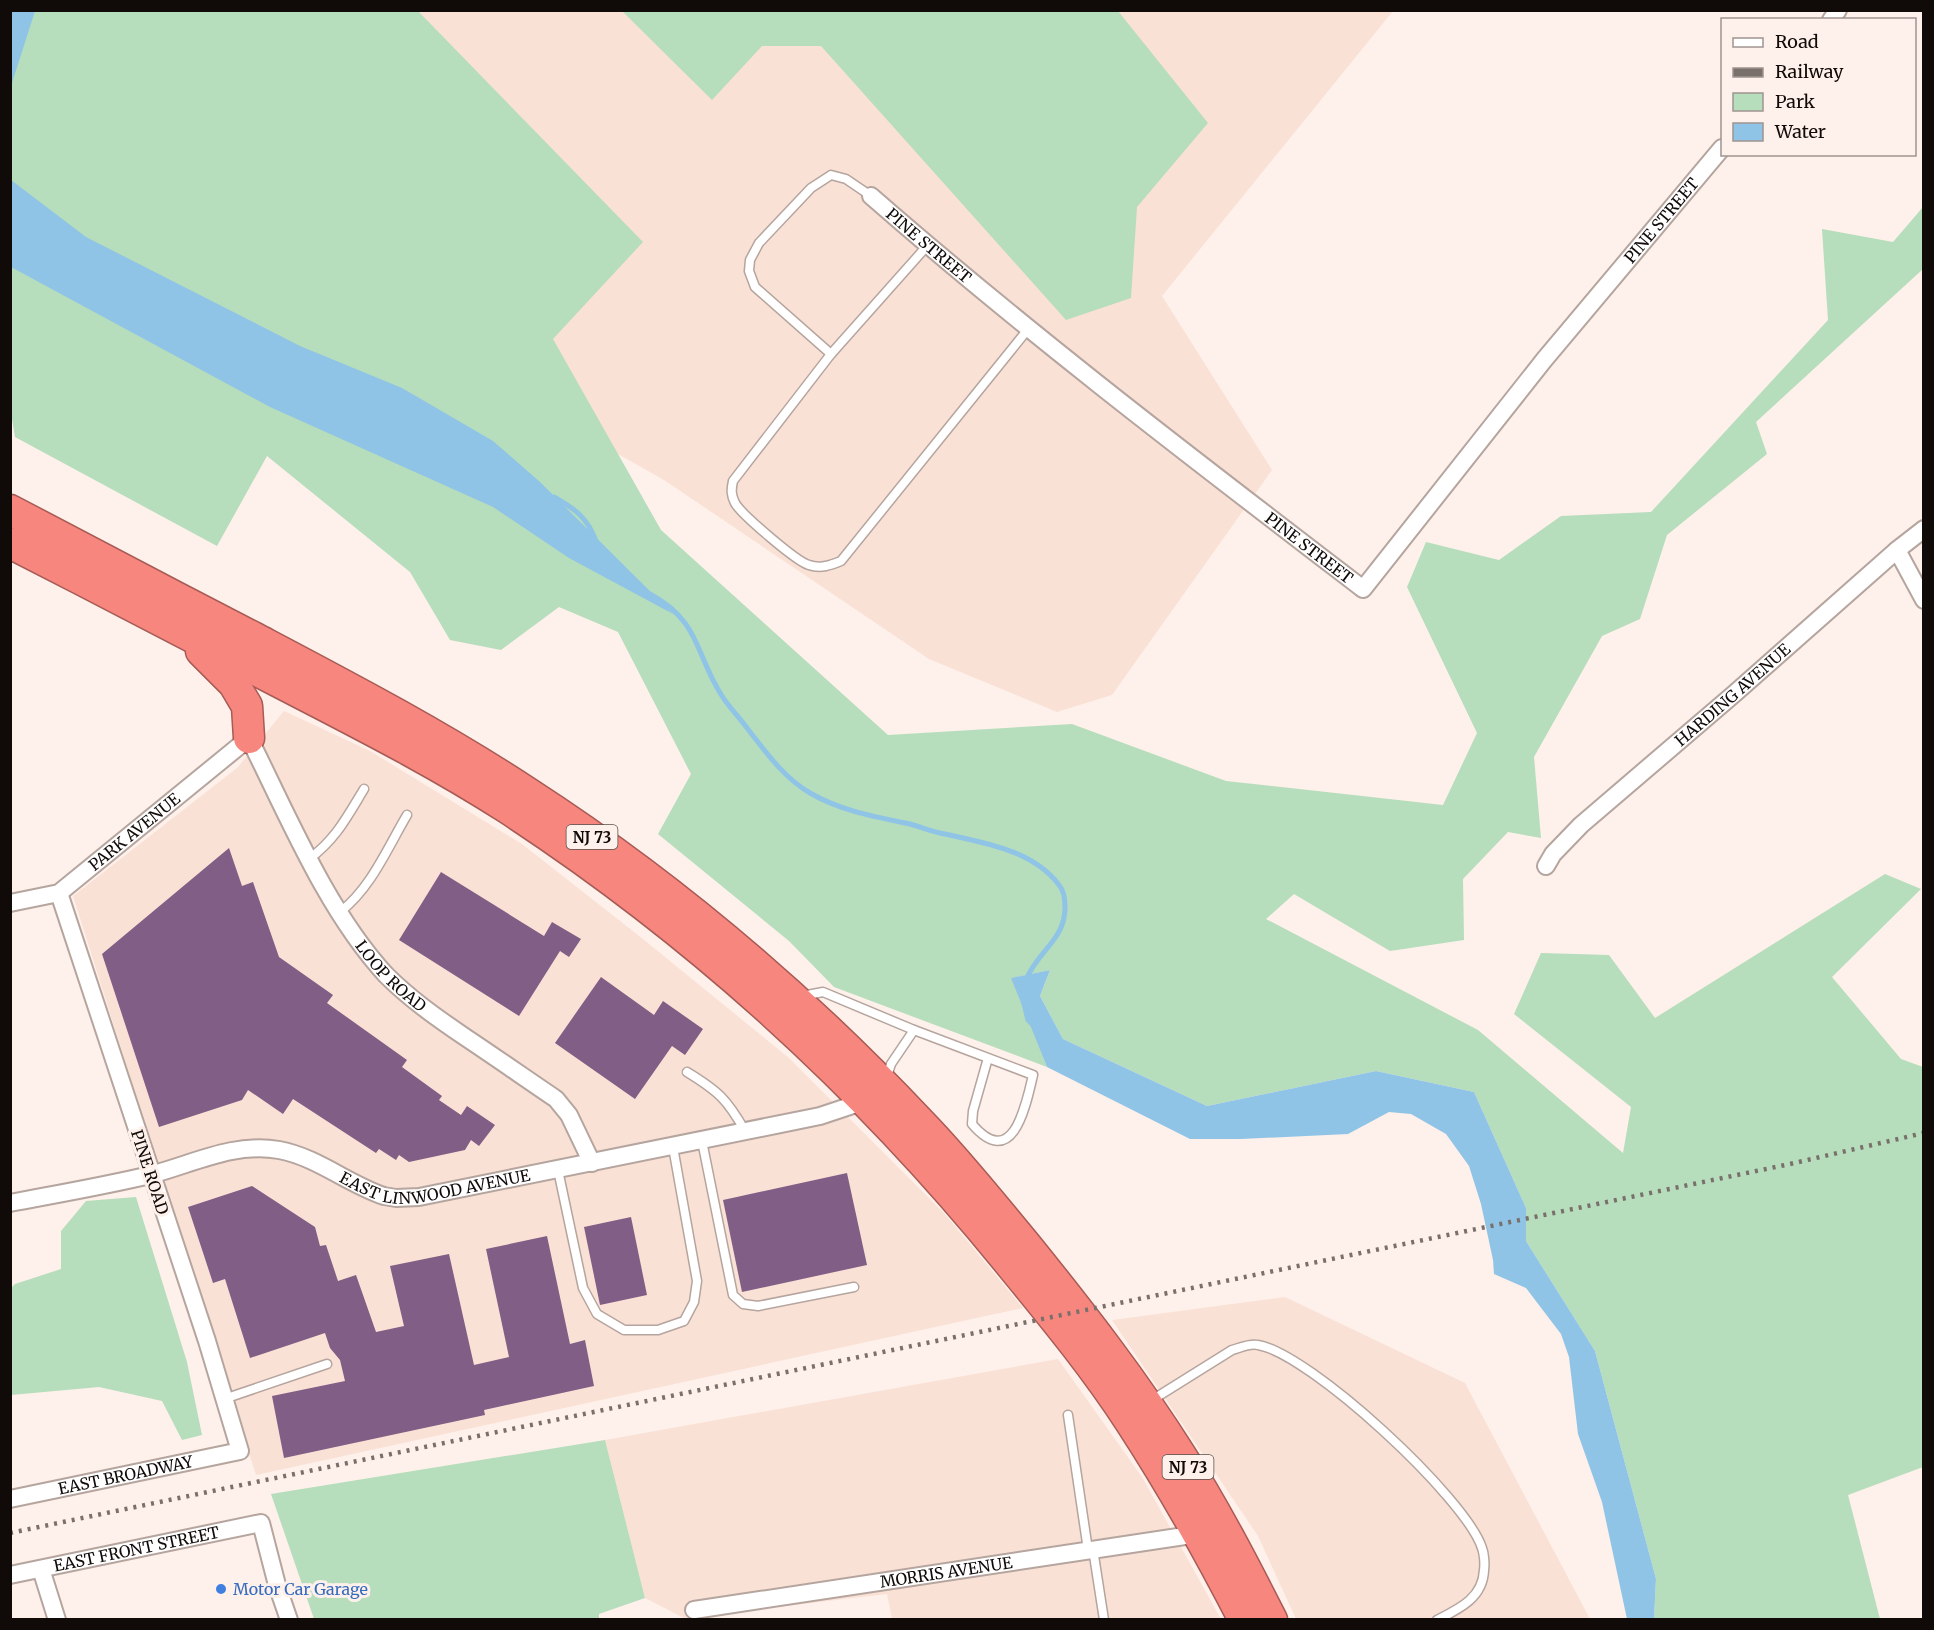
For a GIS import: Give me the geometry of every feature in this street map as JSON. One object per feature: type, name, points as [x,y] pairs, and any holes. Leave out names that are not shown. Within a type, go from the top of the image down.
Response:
[{"type":"highway","name":"NJ 73","points":[[10,510],[361,693],[475,759],[526,791],[626,861],[678,901],[793,997],[874,1093],[948,1189],[1062,1328],[1129,1419],[1198,1534],[1244,1620]]},
{"type":"highway","name":"NJ 73","points":[[10,543],[398,744],[478,790],[558,842],[642,904],[707,956],[802,1039],[935,1138],[1070,1298],[1147,1403],[1215,1511],[1272,1620]]},
{"type":"highway","points":[[158,619],[207,656],[234,684],[247,706],[249,738]]},
{"type":"street","name":"PINE STREET","points":[[871,196],[927,246],[1129,411],[1363,588],[1544,360],[1721,149]]},
{"type":"street","name":"HARDING AVENUE","points":[[1546,866],[1553,854],[1581,825],[1923,529]]},
{"type":"street","points":[[1897,550],[1923,600]]},
{"type":"street","name":"LOOP ROAD","points":[[249,738],[309,859],[340,912],[369,954],[403,991],[420,1005],[563,1105],[592,1163]]},
{"type":"street","name":"PARK AVENUE","points":[[10,903],[59,893],[249,738]]},
{"type":"street","name":"PINE ROAD","points":[[59,893],[240,1451]]},
{"type":"street","name":"EAST LINWOOD AVENUE","points":[[10,1203],[151,1174],[223,1152],[266,1148],[292,1153],[372,1192],[406,1198],[558,1170],[831,1113],[874,1093]]},
{"type":"street","name":"EAST BROADWAY","points":[[10,1499],[240,1451]]},
{"type":"street","name":"EAST FRONT STREET","points":[[10,1575],[261,1523],[289,1620]]},
{"type":"street","name":"MORRIS AVENUE","points":[[694,1610],[1198,1534]]},
{"type":"street","points":[[41,1569],[57,1620]]},
{"type":"lane","points":[[831,354],[755,287],[749,271],[750,260],[759,243],[811,188],[831,175],[846,179],[871,196]]},
{"type":"lane","points":[[927,246],[831,354],[733,481],[730,493],[736,506],[787,551],[809,565],[826,567],[841,561],[1029,328]]},
{"type":"lane","points":[[309,859],[337,834],[364,789]]},
{"type":"lane","points":[[340,912],[355,900],[366,885],[406,815]]},
{"type":"lane","points":[[793,997],[823,992],[914,1030],[1033,1075],[1023,1118],[1017,1129],[1008,1137],[995,1140],[986,1138],[972,1124],[973,1111],[988,1058]]},
{"type":"lane","points":[[874,1093],[914,1030]]},
{"type":"lane","points":[[687,1072],[714,1088],[732,1107],[746,1132]]},
{"type":"lane","points":[[702,1141],[733,1295],[743,1304],[758,1306],[854,1287]]},
{"type":"lane","points":[[558,1170],[583,1288],[597,1314],[624,1330],[657,1330],[684,1321],[694,1302],[697,1281],[672,1147]]},
{"type":"lane","points":[[1147,1403],[1232,1350],[1246,1345],[1258,1344],[1289,1356],[1350,1402],[1400,1446],[1459,1510],[1482,1547],[1484,1571],[1477,1594],[1458,1610],[1437,1620]]},
{"type":"lane","points":[[224,1399],[327,1364]]},
{"type":"lane","points":[[1068,1415],[1104,1620]]},
{"type":"shaded area","points":[[101,11],[1393,11],[1162,296],[1272,470],[1112,695],[1057,712],[929,659],[664,480],[513,395]]},
{"type":"shaded area","points":[[284,711],[370,751],[522,844],[643,939],[789,1058],[944,1213],[1023,1308],[256,1475],[73,896],[237,768]]},
{"type":"shaded area","points":[[1285,1297],[1465,1383],[1590,1619],[1296,1619],[1258,1536],[1112,1320]]},
{"type":"shaded area","points":[[1058,1359],[1142,1477],[1221,1619],[892,1619],[887,1594],[684,1618],[645,1598],[605,1440]]},
{"type":"green space","points":[[10,11],[418,11],[643,242],[553,339],[661,530],[888,735],[1072,724],[1226,781],[1443,805],[1477,733],[1407,587],[1426,542],[1499,560],[1561,516],[1651,512],[1828,320],[1822,229],[1893,242],[1923,207],[1923,269],[1756,422],[1767,454],[1667,535],[1640,619],[1602,636],[1534,757],[1541,838],[1508,832],[1463,879],[1464,940],[1390,951],[1294,894],[1266,919],[1478,1030],[1623,1153],[1631,1107],[1514,1014],[1541,953],[1609,955],[1655,1018],[1885,874],[1921,889],[1832,977],[1901,1059],[1923,1067],[1923,1467],[1848,1495],[1880,1619],[1654,1619],[1656,1579],[1595,1351],[1526,1241],[1526,1208],[1474,1092],[1376,1071],[1207,1106],[1063,1039],[1040,996],[1050,970],[1012,978],[1047,1067],[834,987],[789,941],[658,834],[691,774],[618,632],[559,607],[501,650],[450,640],[410,572],[267,456],[217,546],[15,437],[10,407]]},
{"type":"green space","points":[[622,11],[1118,11],[1208,123],[1137,207],[1131,298],[1066,320],[821,46],[762,46],[712,100]]},
{"type":"green space","points":[[136,1197],[187,1362],[202,1435],[182,1440],[162,1401],[99,1387],[11,1395],[11,1288],[15,1284],[61,1269],[61,1231],[86,1201]]},
{"type":"green space","points":[[605,1440],[645,1598],[599,1614],[599,1619],[314,1619],[271,1494]]},
{"type":"water","points":[[10,11],[35,11],[11,86]]},
{"type":"water","points":[[11,180],[86,237],[300,346],[402,388],[493,441],[540,482],[673,614],[569,558],[493,507],[270,407],[11,267]]},
{"type":"water","points":[[1050,970],[1040,996],[1063,1039],[1207,1106],[1376,1071],[1474,1092],[1526,1208],[1526,1241],[1595,1351],[1656,1579],[1654,1619],[1627,1619],[1602,1502],[1578,1434],[1569,1357],[1561,1334],[1526,1288],[1494,1274],[1481,1204],[1469,1166],[1446,1134],[1411,1114],[1389,1112],[1348,1134],[1190,1139],[1047,1067],[1011,978]]},
{"type":"building","points":[[229,848],[242,886],[253,882],[279,957],[333,995],[327,1003],[407,1060],[402,1067],[442,1096],[439,1100],[461,1115],[467,1106],[495,1125],[479,1146],[471,1140],[465,1150],[409,1162],[399,1155],[396,1160],[379,1149],[376,1153],[293,1099],[283,1114],[248,1090],[242,1100],[159,1127],[102,954]]},
{"type":"building","points":[[441,872],[544,936],[552,922],[581,939],[569,957],[560,951],[519,1016],[399,940]]},
{"type":"building","points":[[601,977],[654,1015],[663,1001],[703,1029],[685,1055],[672,1046],[635,1099],[555,1043]]},
{"type":"building","points":[[847,1173],[867,1265],[742,1292],[723,1200]]},
{"type":"building","points":[[252,1186],[315,1227],[320,1246],[326,1245],[338,1281],[356,1275],[376,1332],[404,1326],[390,1266],[449,1254],[474,1365],[509,1357],[486,1249],[547,1236],[570,1344],[585,1340],[594,1386],[484,1410],[485,1415],[284,1458],[272,1396],[345,1381],[340,1360],[330,1348],[325,1333],[250,1358],[225,1279],[213,1283],[188,1207]]},
{"type":"building","points":[[631,1217],[647,1295],[600,1305],[584,1227]]},
{"type":"waterway","points":[[554,497],[580,514],[596,541]]},
{"type":"waterway","points":[[650,594],[667,605],[688,627],[725,700],[776,763],[801,787],[846,809],[1007,850],[1022,856],[1048,873],[1063,892],[1064,918],[1056,937],[1037,961],[1026,980]]},
{"type":"waterway","points":[[1024,1004],[1028,1020],[1033,1025]]},
{"type":"railway","points":[[10,1533],[1790,1164],[1924,1133]]},
{"type":"place","name":"Motor Car Garage","points":[[221,1589]]}]
